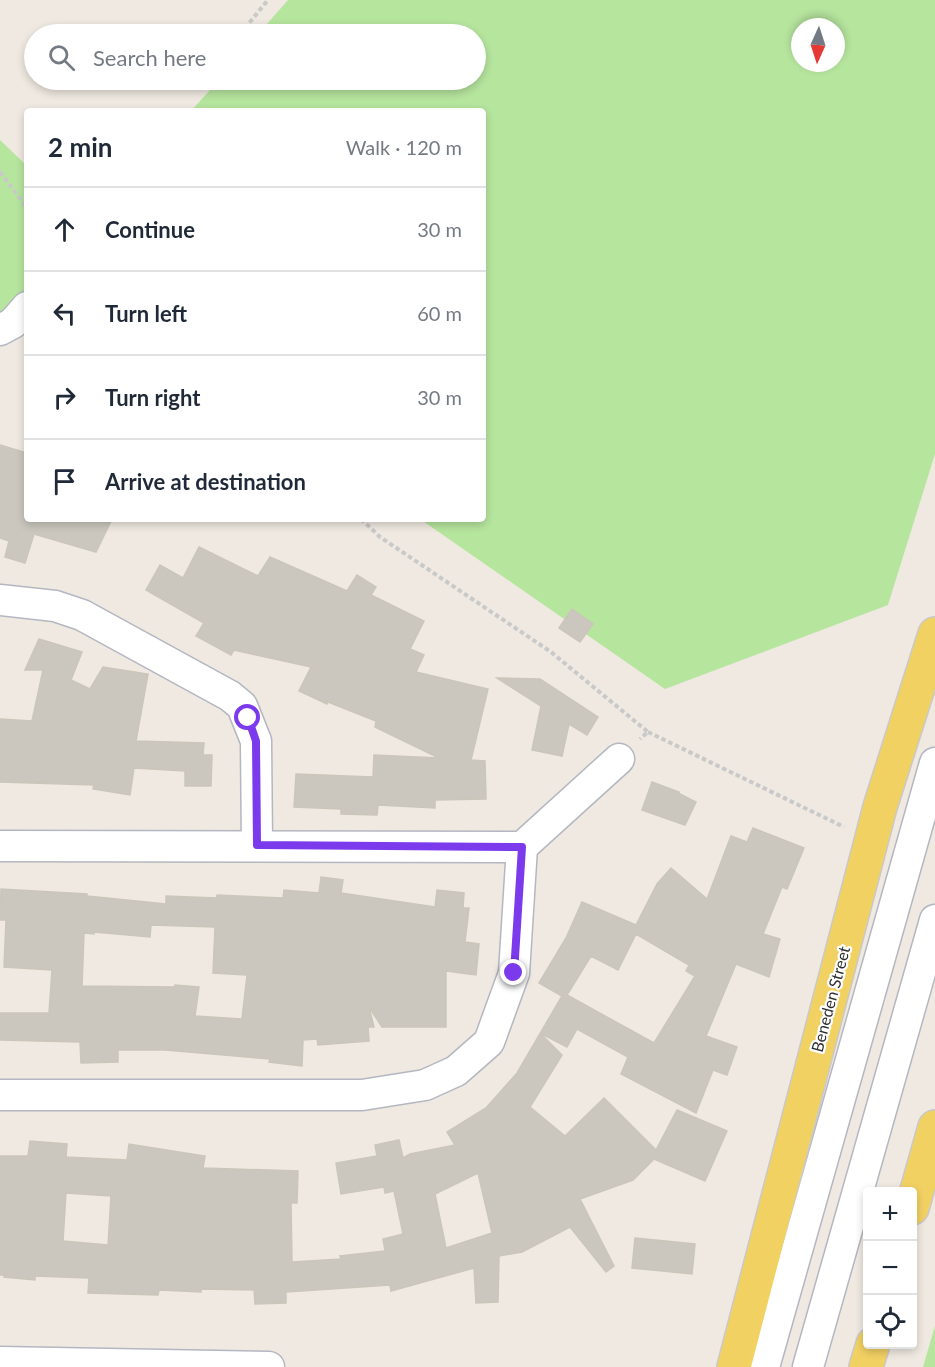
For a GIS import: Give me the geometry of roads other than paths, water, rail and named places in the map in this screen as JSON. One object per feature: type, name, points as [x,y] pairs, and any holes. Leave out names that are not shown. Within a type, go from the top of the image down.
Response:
[{"type":"main road","name":"Beneden Street","points":[[734,1367],[880,807],[935,634]]},
{"type":"main road","points":[[917,1190],[935,1127]]},
{"type":"main road","points":[[866,1367],[871,1349]]},
{"type":"street","points":[[0,330],[13,323],[24,310]]},
{"type":"street","points":[[0,600],[55,606],[82,615],[230,696],[242,706],[256,741],[257,845]]},
{"type":"street","points":[[0,846],[522,847],[620,759]]},
{"type":"street","points":[[764,1367],[935,763]]},
{"type":"street","points":[[0,1095],[362,1095],[425,1084],[456,1071],[489,1042],[514,973],[522,847]]},
{"type":"street","points":[[808,1367],[935,920]]},
{"type":"street","points":[[0,1362],[269,1367]]}]
